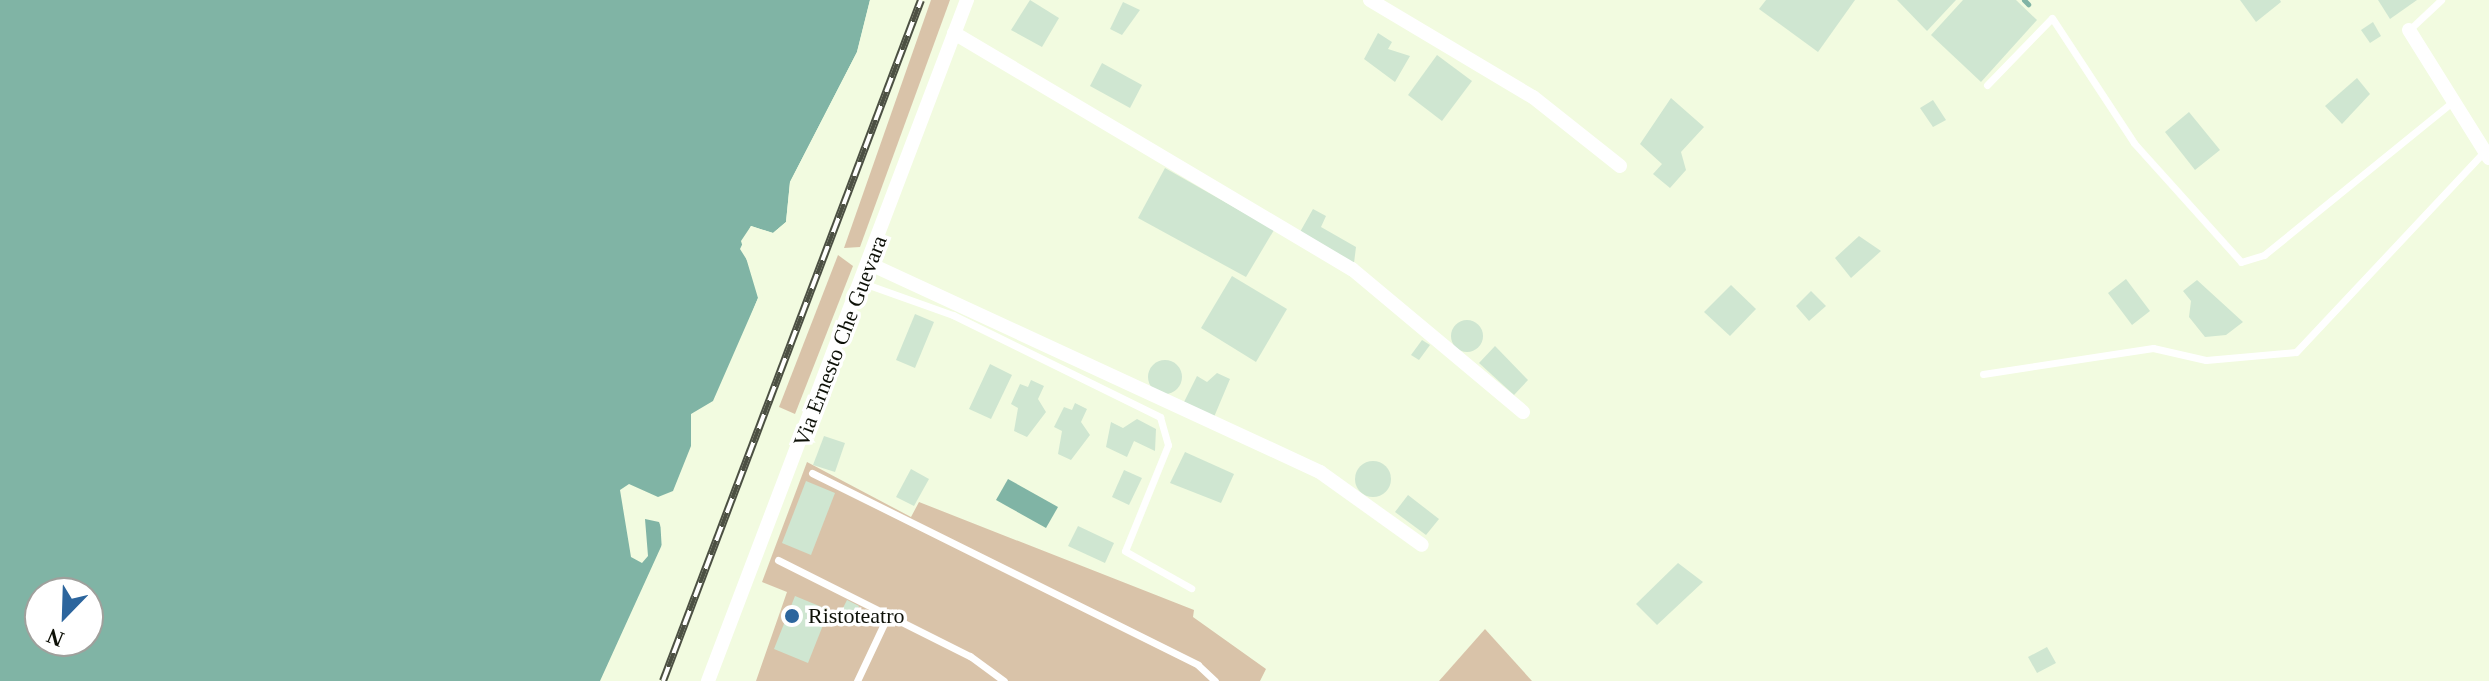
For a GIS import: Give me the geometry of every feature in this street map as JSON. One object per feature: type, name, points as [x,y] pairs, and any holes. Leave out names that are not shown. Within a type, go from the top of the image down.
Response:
[{"type":"street","name":"Via Ernesto Che Guevara","points":[[708,681],[863,283],[967,0]]},
{"type":"street","points":[[1370,0],[1533,97],[1620,166]]},
{"type":"street","points":[[2409,30],[2487,155]]},
{"type":"street","points":[[954,33],[1352,269],[1523,412]]},
{"type":"street","points":[[870,264],[1320,472],[1422,545]]},
{"type":"lane","points":[[2409,30],[2441,0]]},
{"type":"lane","points":[[1987,85],[2052,18],[2134,143],[2241,262],[2264,255],[2452,102]]},
{"type":"lane","points":[[1983,374],[2153,348],[2206,360],[2296,352],[2487,155]]},
{"type":"lane","points":[[863,283],[953,315],[1160,417],[1168,445],[1125,551],[1191,588]]},
{"type":"lane","points":[[812,473],[1198,665],[1215,681]]},
{"type":"lane","points":[[778,560],[888,615],[1004,681]]},
{"type":"lane","points":[[857,681],[888,615]]},
{"type":"shaded area","points":[[931,0],[950,0],[860,247],[844,248]]},
{"type":"shaded area","points":[[838,255],[853,266],[795,414],[779,407]]},
{"type":"shaded area","points":[[807,462],[911,517],[919,502],[1194,610],[1193,617],[1266,669],[1260,681],[756,681],[787,592],[762,582]]},
{"type":"shaded area","points":[[1485,629],[1532,681],[1439,681]]},
{"type":"water","points":[[0,0],[870,0],[857,52],[790,182],[786,222],[773,233],[751,226],[740,249],[757,276],[758,298],[713,401],[691,414],[691,446],[673,491],[658,497],[629,484],[620,490],[631,557],[642,563],[648,556],[645,519],[659,522],[665,538],[600,681],[0,681]]},
{"type":"water","points":[[1008,479],[1058,507],[1046,528],[996,500]]},
{"type":"pier","points":[[870,0],[872,12],[861,54],[794,183],[790,224],[774,237],[753,229],[744,242],[763,281],[762,298],[725,381],[758,298],[741,241],[751,226],[773,233],[786,222],[790,182],[857,52]]},
{"type":"pier","points":[[660,518],[669,538],[666,554],[614,662],[662,552]]},
{"type":"building","points":[[1030,0],[1059,18],[1042,47],[1011,30]]},
{"type":"building","points":[[1766,0],[1855,0],[1818,52],[1759,9]]},
{"type":"building","points":[[1897,0],[1956,0],[1927,31]]},
{"type":"building","points":[[1963,0],[2016,0],[2037,20],[1981,82],[1931,35]]},
{"type":"building","points":[[2240,0],[2280,0],[2281,2],[2256,22]]},
{"type":"building","points":[[2378,0],[2417,0],[2390,19]]},
{"type":"building","points":[[1123,2],[1140,10],[1122,35],[1110,29]]},
{"type":"building","points":[[2373,22],[2381,36],[2370,43],[2361,30]]},
{"type":"building","points":[[1378,33],[1392,42],[1388,49],[1410,56],[1395,82],[1364,59]]},
{"type":"building","points":[[1437,55],[1472,81],[1442,121],[1408,95]]},
{"type":"building","points":[[1102,63],[1142,85],[1130,108],[1090,86]]},
{"type":"building","points":[[2357,78],[2370,94],[2342,124],[2325,106]]},
{"type":"building","points":[[1671,98],[1704,127],[1681,152],[1686,170],[1670,188],[1653,174],[1662,164],[1640,144]]},
{"type":"building","points":[[1933,100],[1946,120],[1933,127],[1920,108]]},
{"type":"building","points":[[2189,112],[2220,150],[2195,170],[2165,132]]},
{"type":"building","points":[[1165,168],[1274,230],[1246,277],[1138,218]]},
{"type":"building","points":[[1313,209],[1326,216],[1321,227],[1356,247],[1354,263],[1300,232]]},
{"type":"building","points":[[1859,236],[1881,251],[1851,278],[1835,258]]},
{"type":"building","points":[[1232,276],[1287,309],[1256,362],[1201,328]]},
{"type":"building","points":[[2126,279],[2150,311],[2132,325],[2108,293]]},
{"type":"building","points":[[2197,280],[2243,322],[2226,335],[2205,337],[2189,317],[2191,301],[2183,291]]},
{"type":"building","points":[[1731,285],[1756,309],[1730,336],[1704,312]]},
{"type":"building","points":[[1811,291],[1826,306],[1809,321],[1796,306]]},
{"type":"building","points":[[915,314],[934,322],[915,368],[896,360]]},
{"type":"building","points":[[1467,320],[1478,325],[1483,336],[1478,347],[1467,352],[1456,347],[1451,336],[1456,325]]},
{"type":"building","points":[[1422,340],[1430,345],[1419,360],[1411,355]]},
{"type":"building","points":[[1495,346],[1528,380],[1514,395],[1479,363]]},
{"type":"building","points":[[1165,360],[1177,365],[1182,377],[1177,389],[1165,394],[1153,389],[1148,377],[1153,365]]},
{"type":"building","points":[[990,364],[1012,375],[991,419],[969,409]]},
{"type":"building","points":[[1217,373],[1230,379],[1214,417],[1184,402],[1197,376],[1207,382]]},
{"type":"building","points":[[1031,380],[1044,386],[1038,399],[1046,412],[1027,437],[1014,431],[1018,408],[1011,404],[1020,384],[1028,387]]},
{"type":"building","points":[[1075,403],[1087,409],[1081,422],[1090,435],[1071,460],[1058,454],[1062,431],[1054,427],[1064,407],[1072,410]]},
{"type":"building","points":[[1137,419],[1156,429],[1155,451],[1134,441],[1127,457],[1106,447],[1111,422],[1123,428]]},
{"type":"building","points":[[824,436],[845,443],[835,472],[813,465]]},
{"type":"building","points":[[1185,452],[1234,474],[1221,503],[1170,483]]},
{"type":"building","points":[[1373,461],[1386,466],[1391,479],[1386,492],[1373,497],[1360,492],[1355,479],[1360,466]]},
{"type":"building","points":[[911,469],[929,479],[914,506],[896,497]]},
{"type":"building","points":[[1124,470],[1142,478],[1129,505],[1112,497]]},
{"type":"building","points":[[806,481],[835,493],[811,555],[782,543]]},
{"type":"building","points":[[1408,495],[1439,519],[1426,535],[1395,512]]},
{"type":"building","points":[[1078,526],[1114,543],[1105,563],[1068,546]]},
{"type":"building","points":[[1678,563],[1703,582],[1657,625],[1636,604]]},
{"type":"building","points":[[795,596],[829,610],[808,663],[774,649]]},
{"type":"building","points":[[847,600],[859,606],[850,626],[837,620]]},
{"type":"building","points":[[2047,647],[2056,663],[2037,673],[2028,657]]},
{"type":"waterway","points":[[2024,0],[2028,4]]},
{"type":"railway","points":[[663,681],[921,0]]},
{"type":"place","name":"Ristoteatro","points":[[792,616]]}]
